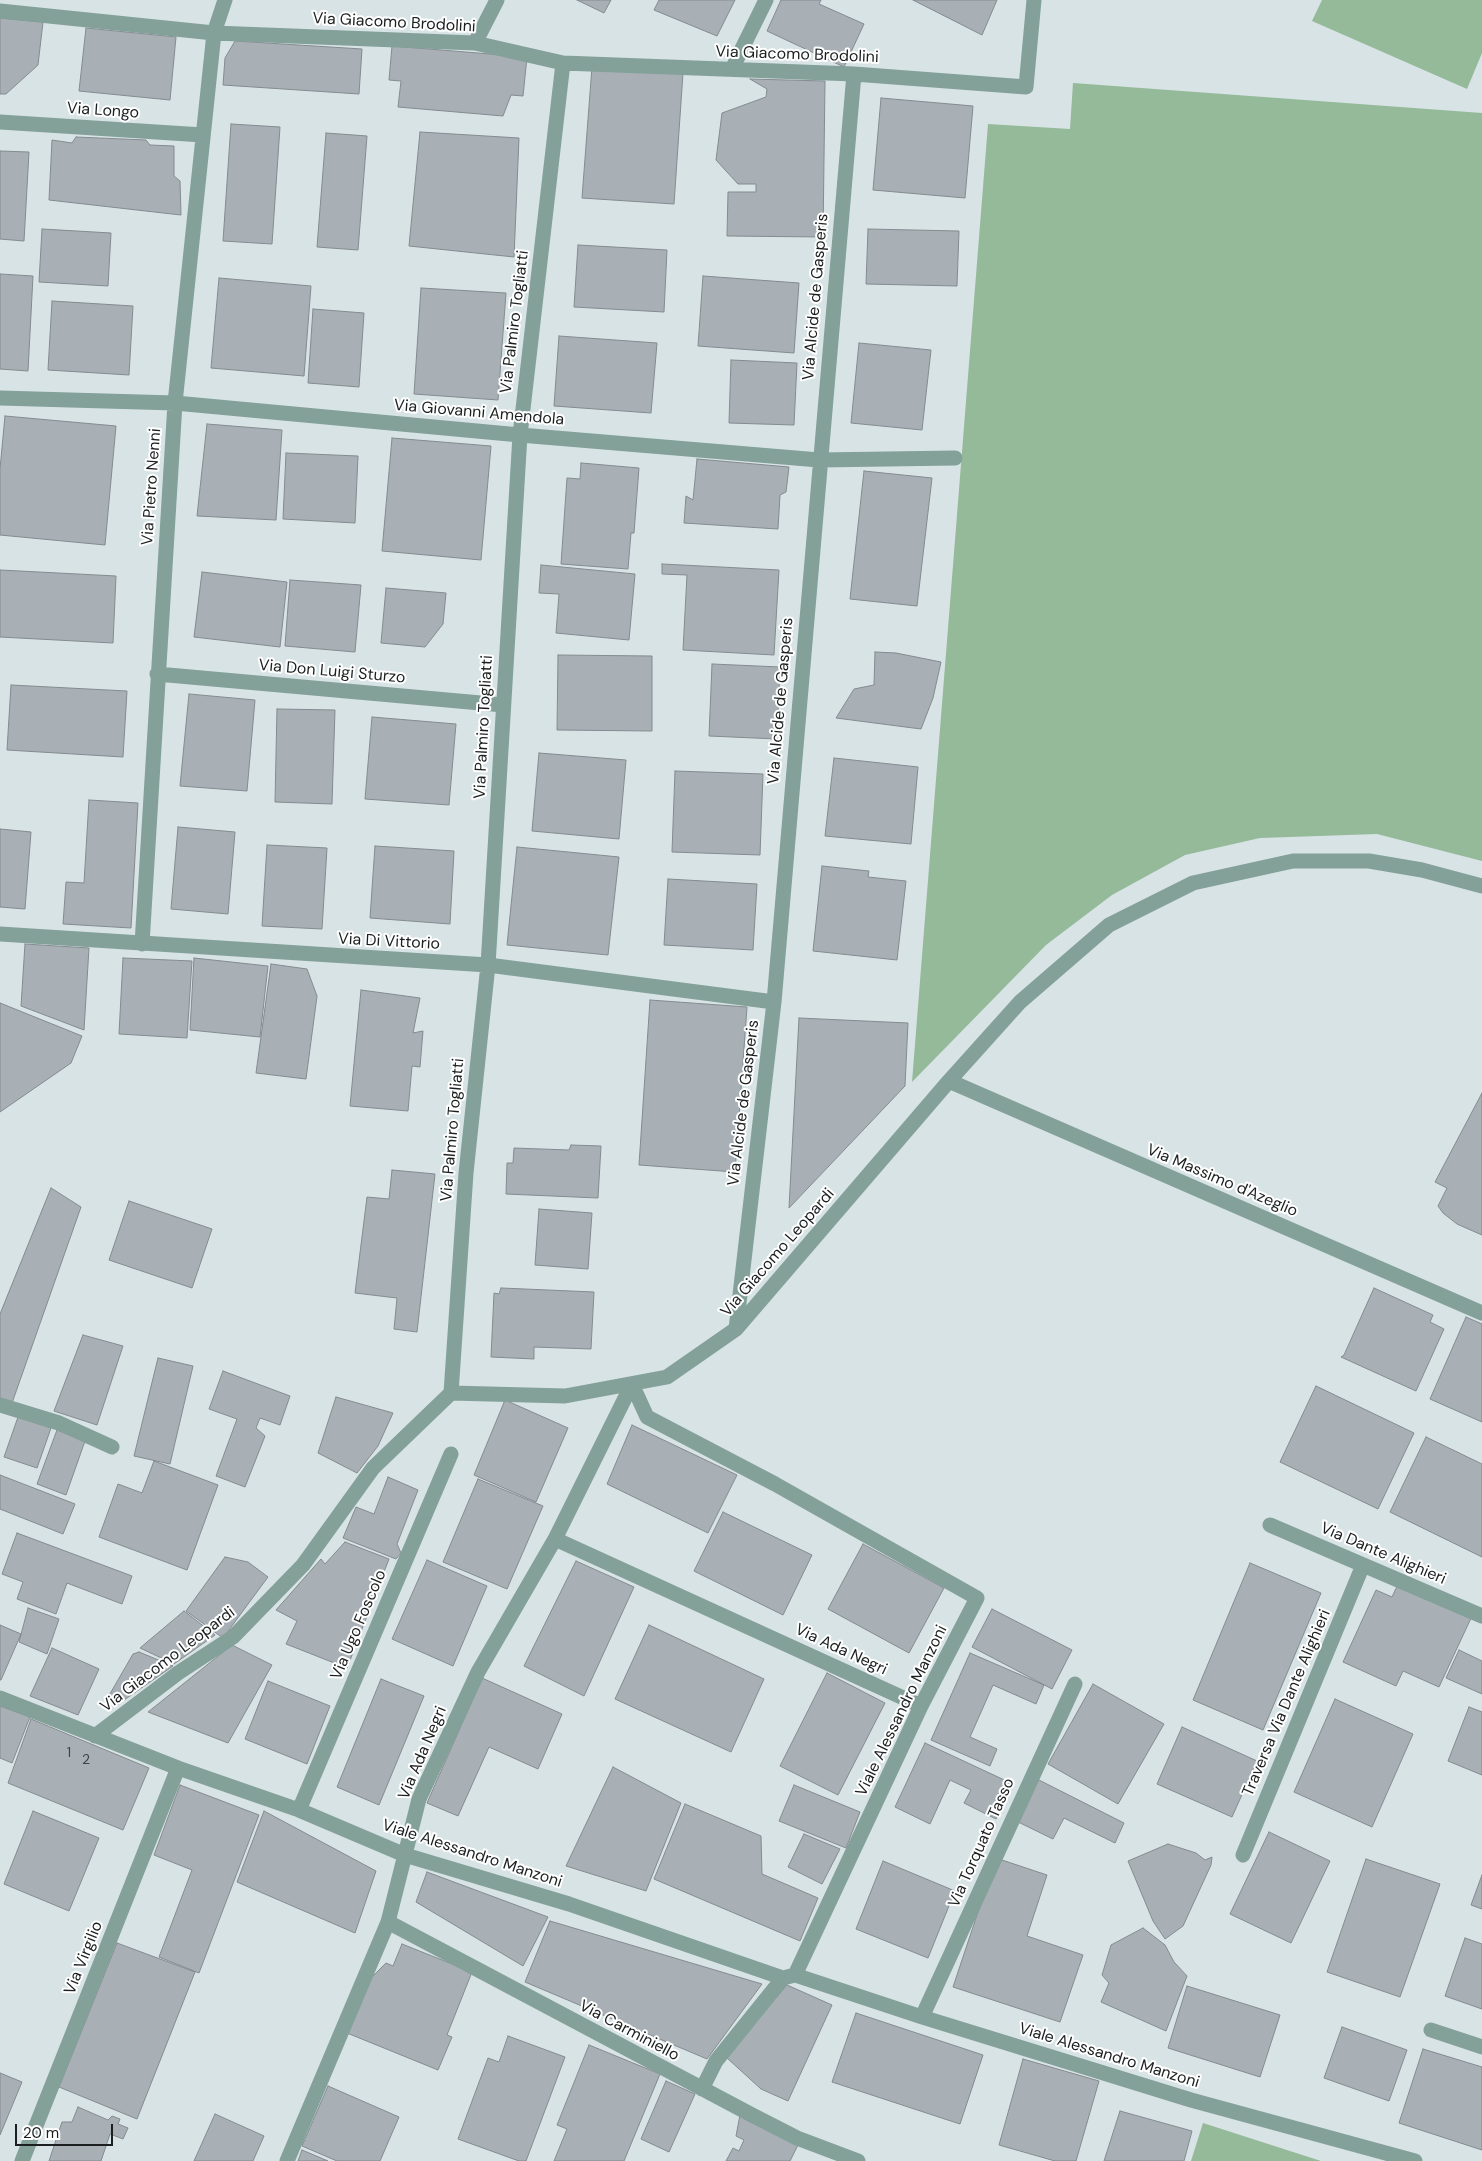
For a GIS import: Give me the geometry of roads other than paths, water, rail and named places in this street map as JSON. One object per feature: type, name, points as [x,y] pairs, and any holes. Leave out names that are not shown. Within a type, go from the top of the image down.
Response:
[{"type":"street","name":"Via Pietro Nenni","points":[[142,944],[175,403],[214,34],[226,0]]},
{"type":"street","points":[[475,43],[497,0]]},
{"type":"street","points":[[732,70],[766,0]]},
{"type":"street","name":"Via Giacomo Brodolini","points":[[0,10],[214,34],[475,43],[563,63],[854,74],[1026,87],[1034,0]]},
{"type":"street","name":"Via Palmiro Togliatti","points":[[451,1393],[466,1173],[488,965],[520,435],[563,63]]},
{"type":"street","name":"Via Alcide de Gasperis","points":[[736,1330],[774,1002],[819,460],[854,74]]},
{"type":"street","name":"Via Longo","points":[[0,122],[204,135]]},
{"type":"street","name":"Via Giovanni Amendola","points":[[0,398],[175,403],[819,460],[955,458]]},
{"type":"street","name":"Via Don Luigi Sturzo","points":[[157,674],[503,705]]},
{"type":"street","name":"Via Giacomo Leopardi","points":[[95,1736],[178,1673],[233,1636],[304,1565],[373,1468],[451,1393],[565,1396],[667,1377],[736,1330],[949,1081],[1020,1002],[1109,925],[1193,883],[1293,861],[1369,861],[1422,870],[1482,886]]},
{"type":"street","name":"Via Di Vittorio","points":[[0,934],[488,965],[774,1002]]},
{"type":"street","name":"Via Massimo d'Azeglio","points":[[949,1081],[1482,1313]]},
{"type":"street","name":"Via Ada Negri","points":[[287,2161],[388,1922],[419,1799],[478,1672],[555,1539],[632,1384]]},
{"type":"street","name":"Viale Alessandro Manzoni","points":[[632,1384],[647,1418],[775,1484],[977,1598],[921,1706],[789,1976],[716,2061],[702,2089]]},
{"type":"street","points":[[0,1406],[59,1423],[112,1447]]},
{"type":"street","name":"Via Ugo Foscolo","points":[[299,1810],[451,1454]]},
{"type":"street","name":"Via Dante Alighieri","points":[[1270,1525],[1482,1616]]},
{"type":"street","name":"Via Ada Negri","points":[[555,1539],[921,1706]]},
{"type":"street","name":"Traversa Via Dante Alighieri","points":[[1243,1855],[1363,1565]]},
{"type":"street","name":"Via Torquato Tasso","points":[[922,2017],[1074,1684]]},
{"type":"street","name":"Viale Alessandro Manzoni","points":[[0,1698],[178,1768],[299,1810],[405,1855],[569,1904],[789,1976],[1191,2100],[1415,2161]]},
{"type":"street","name":"Via Virgilio","points":[[22,2161],[178,1768]]},
{"type":"street","name":"Via Carminiello","points":[[388,1922],[797,2138],[858,2161]]},
{"type":"street","points":[[1431,2030],[1482,2047]]}]
